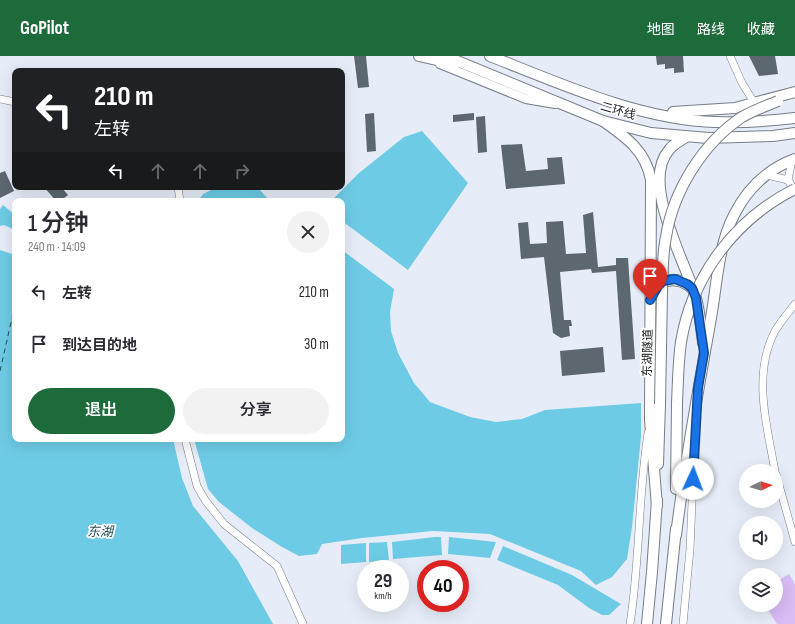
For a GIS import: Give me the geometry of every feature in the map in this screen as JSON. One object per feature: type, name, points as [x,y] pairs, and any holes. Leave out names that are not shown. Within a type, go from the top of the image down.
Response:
[{"type":"highway","points":[[419,56],[481,71]]},
{"type":"highway","name":"二环线","points":[[445,56],[603,121],[651,133],[686,137],[742,138],[795,133]]},
{"type":"highway","name":"二环线","points":[[490,56],[597,97],[655,113],[688,120],[741,122],[795,118]]},
{"type":"highway","points":[[655,113],[716,110],[756,104],[795,92]]},
{"type":"highway","name":"东湖隧道","points":[[647,624],[657,506],[663,262],[671,214],[690,174],[719,137],[742,118],[758,108],[795,96]]},
{"type":"highway","points":[[603,121],[635,145],[643,156],[649,169],[651,180],[650,420],[657,506]]},
{"type":"highway","points":[[686,137],[668,150],[664,157],[660,174],[669,230],[692,288],[698,310],[704,353]]},
{"type":"highway","points":[[666,624],[676,535],[698,388],[726,233],[740,204],[752,188],[767,175],[794,160]]},
{"type":"highway","points":[[676,535],[677,403],[682,341],[691,303],[706,273],[725,244],[744,224],[767,206],[795,190]]},
{"type":"highway","points":[[650,300],[658,286],[669,279],[680,280],[692,288]]},
{"type":"main road","points":[[419,56],[526,99],[565,106]]},
{"type":"main road","points":[[494,56],[504,61]]},
{"type":"street","points":[[730,56],[742,83],[756,104]]},
{"type":"street","points":[[0,99],[12,101]]},
{"type":"street","points":[[788,180],[794,160]]},
{"type":"street","points":[[767,175],[788,180],[795,190]]},
{"type":"street","points":[[774,464],[765,414],[763,372],[768,351],[775,332],[795,304]]},
{"type":"street","points":[[683,624],[690,549],[698,388]]},
{"type":"street","points":[[630,624],[637,570],[640,485],[650,420]]},
{"type":"street","points":[[186,442],[197,486],[205,500],[224,524],[277,566],[303,624]]},
{"type":"street","points":[[783,498],[795,542]]},
{"type":"shaded area","points":[[789,574],[795,584],[795,624],[777,624],[769,612],[783,612],[783,578]]},
{"type":"water","points":[[422,131],[468,183],[408,270],[345,223],[345,198],[334,198],[342,190],[345,190],[345,187],[359,173],[404,137]]},
{"type":"water","points":[[211,190],[260,190],[267,198],[200,198],[203,194]]},
{"type":"water","points":[[3,205],[12,212],[12,229],[4,225],[0,226],[0,209]]},
{"type":"water","name":"东湖","points":[[0,250],[12,254],[12,442],[174,442],[182,478],[193,506],[238,561],[273,624],[0,624]]},
{"type":"water","points":[[345,252],[394,289],[390,312],[391,331],[398,353],[414,383],[430,402],[470,417],[496,422],[522,419],[545,410],[641,403],[641,437],[632,527],[627,559],[612,577],[596,585],[581,571],[490,534],[433,531],[362,538],[322,544],[317,554],[299,556],[252,528],[219,502],[208,489],[195,442],[345,442]]},
{"type":"water","points":[[441,537],[442,555],[393,559],[392,542]]},
{"type":"water","points":[[449,537],[496,542],[490,558],[448,554]]},
{"type":"water","points":[[387,542],[389,560],[369,560],[369,543]]},
{"type":"water","points":[[366,543],[366,560],[357,560],[357,563],[341,564],[341,545]]},
{"type":"water","points":[[503,546],[572,575],[621,604],[609,615],[602,615],[589,608],[558,585],[497,560]]},
{"type":"building","points":[[354,56],[366,56],[369,87],[358,88]]},
{"type":"building","points":[[656,56],[683,56],[684,72],[674,73],[674,68],[665,69],[665,64],[657,65]]},
{"type":"building","points":[[749,56],[775,56],[778,74],[759,76]]},
{"type":"building","points":[[374,113],[376,151],[367,152],[365,114]]},
{"type":"building","points":[[474,113],[474,120],[453,122],[453,115]]},
{"type":"building","points":[[485,116],[487,152],[478,153],[476,117]]},
{"type":"building","points":[[522,144],[526,171],[548,169],[547,158],[562,157],[565,184],[506,189],[501,145]]},
{"type":"building","points":[[5,171],[12,190],[14,191],[0,198],[0,173]]},
{"type":"building","points":[[47,190],[64,190],[68,195],[64,198],[53,198]]},
{"type":"building","points":[[593,212],[598,267],[616,265],[616,258],[628,258],[635,359],[622,360],[616,271],[592,273],[591,269],[560,272],[564,320],[571,320],[572,326],[569,326],[570,336],[561,338],[553,333],[544,257],[521,259],[518,223],[528,222],[530,244],[547,243],[546,222],[563,221],[566,254],[586,253],[583,215]]},
{"type":"building","points":[[603,347],[605,372],[562,376],[560,351]]},
{"type":"ferry route","points":[[0,371],[12,318]]},
{"type":"route","points":[[650,300],[653,292],[658,286],[663,281],[669,279],[680,280],[687,284],[692,288],[696,298],[701,323],[704,353],[698,388],[693,479]]}]
